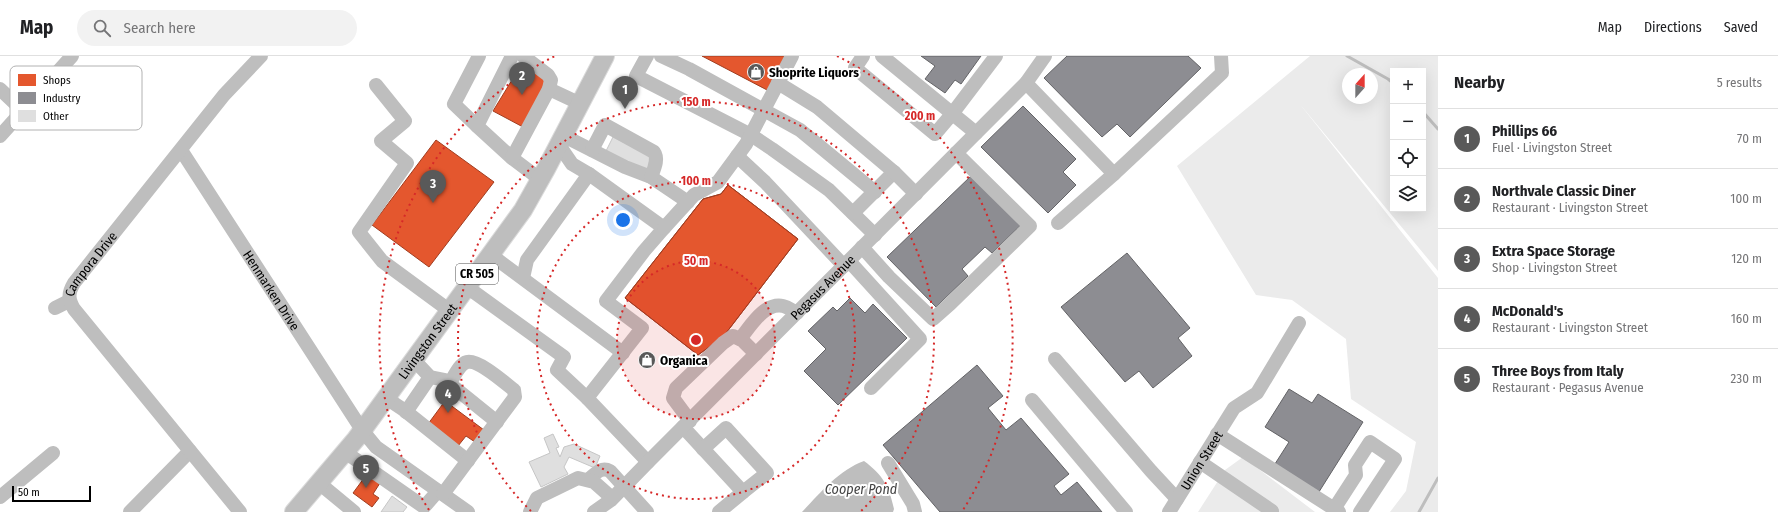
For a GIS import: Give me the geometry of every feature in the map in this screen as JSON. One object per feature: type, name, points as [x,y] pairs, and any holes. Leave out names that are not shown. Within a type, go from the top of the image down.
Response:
[{"type":"main road","name":"Livingston Street","points":[[294,512],[362,430],[523,210],[562,141],[606,56]]},
{"type":"street","points":[[63,66],[72,56]]},
{"type":"street","name":"Campora Drive","points":[[240,512],[74,309],[69,301],[69,290],[224,95],[260,56]]},
{"type":"street","points":[[479,56],[454,104],[512,158],[540,180]]},
{"type":"street","points":[[477,126],[512,56]]},
{"type":"street","points":[[512,158],[550,88],[551,80],[548,75],[523,56]]},
{"type":"street","points":[[640,78],[647,56]]},
{"type":"street","points":[[640,78],[657,56]]},
{"type":"street","points":[[661,56],[690,69],[800,130],[874,192]]},
{"type":"street","points":[[587,398],[642,328],[606,301],[644,251],[694,195],[718,182],[738,156],[751,135],[792,56]]},
{"type":"street","points":[[863,56],[855,68],[935,134],[996,56]]},
{"type":"street","points":[[882,56],[976,133]]},
{"type":"street","name":"Pegasus Avenue","points":[[594,512],[612,498],[1026,83],[1045,56]]},
{"type":"street","points":[[1058,223],[1114,174],[1222,73],[1221,56]]},
{"type":"street","points":[[640,78],[751,135],[772,149],[829,190],[875,235]]},
{"type":"street","points":[[778,83],[817,107],[894,172],[916,194]]},
{"type":"street","points":[[1026,83],[1114,174]]},
{"type":"street","points":[[376,85],[405,121],[381,141],[407,163],[359,232],[382,261],[450,311]]},
{"type":"street","points":[[550,88],[581,104]]},
{"type":"street","points":[[0,89],[10,99]]},
{"type":"street","points":[[0,136],[10,124]]},
{"type":"street","points":[[592,150],[605,125],[657,155],[651,177]]},
{"type":"street","points":[[562,141],[592,150],[625,167],[651,177],[688,202]]},
{"type":"street","points":[[562,141],[572,164],[589,174],[664,228]]},
{"type":"street","name":"Henmarken Drive","points":[[181,150],[362,430]]},
{"type":"street","points":[[862,247],[889,277],[933,319],[1030,226],[956,153]]},
{"type":"street","points":[[738,156],[920,339],[871,388]]},
{"type":"street","points":[[853,213],[894,172]]},
{"type":"street","points":[[523,278],[527,260],[589,174]]},
{"type":"street","points":[[491,255],[623,353]]},
{"type":"street","points":[[467,287],[564,358],[556,370],[587,398],[648,462]]},
{"type":"street","points":[[55,308],[69,301]]},
{"type":"street","points":[[740,339],[756,319],[771,307],[784,306],[797,313]]},
{"type":"street","name":"Union Street","points":[[1169,512],[1234,408],[1257,393],[1299,323]]},
{"type":"street","points":[[743,492],[703,449],[686,424],[673,398],[676,388],[723,343],[733,336],[740,339],[756,354]]},
{"type":"street","points":[[1055,359],[1151,471],[1177,499]]},
{"type":"street","points":[[414,360],[430,377],[445,380],[497,422]]},
{"type":"street","points":[[345,452],[424,508],[441,492],[468,461],[515,397],[514,390],[475,362],[467,362],[462,364],[450,384]]},
{"type":"street","points":[[406,412],[430,377]]},
{"type":"street","points":[[386,398],[468,461]]},
{"type":"street","points":[[1032,400],[1126,512]]},
{"type":"street","points":[[703,449],[726,428],[767,473],[719,512]]},
{"type":"street","points":[[362,430],[376,446],[468,512]]},
{"type":"street","points":[[1217,434],[1336,511],[1356,475],[1355,465],[1370,442],[1395,459],[1360,512]]},
{"type":"street","points":[[130,512],[190,451]]},
{"type":"street","points":[[0,497],[53,453]]},
{"type":"street","points":[[1200,462],[1272,511]]},
{"type":"street","points":[[888,463],[913,504],[915,512]]},
{"type":"street","points":[[588,480],[597,471],[606,469],[624,486],[647,512]]},
{"type":"street","points":[[530,512],[537,498],[578,478],[594,482],[612,498]]},
{"type":"street","points":[[319,483],[354,512]]},
{"type":"shaded area","points":[[1310,56],[1438,56],[1438,271],[1299,103],[1438,278],[1438,512],[1390,512],[1406,491],[1416,442],[1351,399],[1346,339],[1292,300],[1256,295],[1177,166]]},
{"type":"shaded area","points":[[1243,457],[1315,512],[1198,512],[1225,470]]},
{"type":"water","name":"Cooper Pond","points":[[864,461],[881,476],[890,494],[894,509],[893,512],[802,512],[838,476]]},
{"type":"building: Shops","points":[[702,56],[785,56],[769,91]]},
{"type":"building: Shops","points":[[523,62],[549,80],[523,127],[493,111]]},
{"type":"building: Shops","points":[[436,140],[494,182],[429,267],[372,225]]},
{"type":"building: Shops","points":[[728,185],[798,239],[723,337],[698,355],[625,298],[703,199],[721,194]]},
{"type":"building: Shops","points":[[728,185],[798,239],[723,337],[698,355],[625,298],[703,199],[721,194]]},
{"type":"building: Shops","points":[[445,401],[484,430],[475,442],[466,436],[458,446],[428,424]]},
{"type":"building: Shops","points":[[367,474],[380,483],[373,494],[379,498],[372,507],[353,493]]},
{"type":"building: Industry","points":[[921,56],[981,56],[961,84],[955,80],[945,93],[925,79],[935,66]]},
{"type":"building: Industry","points":[[1067,56],[1188,56],[1201,68],[1130,137],[1117,124],[1102,137],[1044,78]]},
{"type":"building: Industry","points":[[1023,106],[1076,159],[1063,172],[1076,185],[1048,213],[981,147]]},
{"type":"building: Industry","points":[[972,175],[1021,225],[992,253],[985,247],[962,269],[968,276],[936,307],[887,257]]},
{"type":"building: Industry","points":[[1127,253],[1190,328],[1178,338],[1192,356],[1153,388],[1139,371],[1125,382],[1061,307]]},
{"type":"building: Industry","points":[[850,298],[865,313],[873,304],[907,338],[838,405],[804,371],[826,349],[808,331],[833,307],[837,311]]},
{"type":"building: Industry","points":[[977,365],[1003,396],[988,408],[1006,430],[1021,418],[1069,474],[1054,486],[1061,495],[1077,482],[1102,512],[940,512],[883,445]]},
{"type":"building: Industry","points":[[1289,389],[1312,403],[1318,394],[1363,422],[1317,495],[1273,467],[1289,442],[1265,427]]},
{"type":"building: Other","points":[[613,137],[654,157],[646,174],[605,153]]},
{"type":"building: Other","points":[[553,434],[559,447],[556,448],[560,457],[564,447],[574,444],[600,456],[595,468],[569,457],[564,467],[568,474],[541,487],[529,462],[550,453],[544,438]]},
{"type":"building: Other","points":[[392,496],[407,507],[403,512],[381,512]]},
{"type":"waterway","points":[[1347,56],[1390,81]]},
{"type":"waterway","points":[[1426,115],[1438,129]]},
{"type":"waterway","points":[[1419,512],[1438,478]]},
{"type":"place","name":"Shoprite Liquors","points":[[756,72]]},
{"type":"place","name":"Northvale Classic Diner","points":[[522,95]]},
{"type":"place","name":"Phillips 66","points":[[625,109]]},
{"type":"place","name":"Extra Space Storage","points":[[433,203]]},
{"type":"place","name":"Organica","points":[[647,360]]},
{"type":"place","name":"McDonald's","points":[[448,413]]},
{"type":"place","name":"Three Boys from Italy","points":[[366,488]]}]
